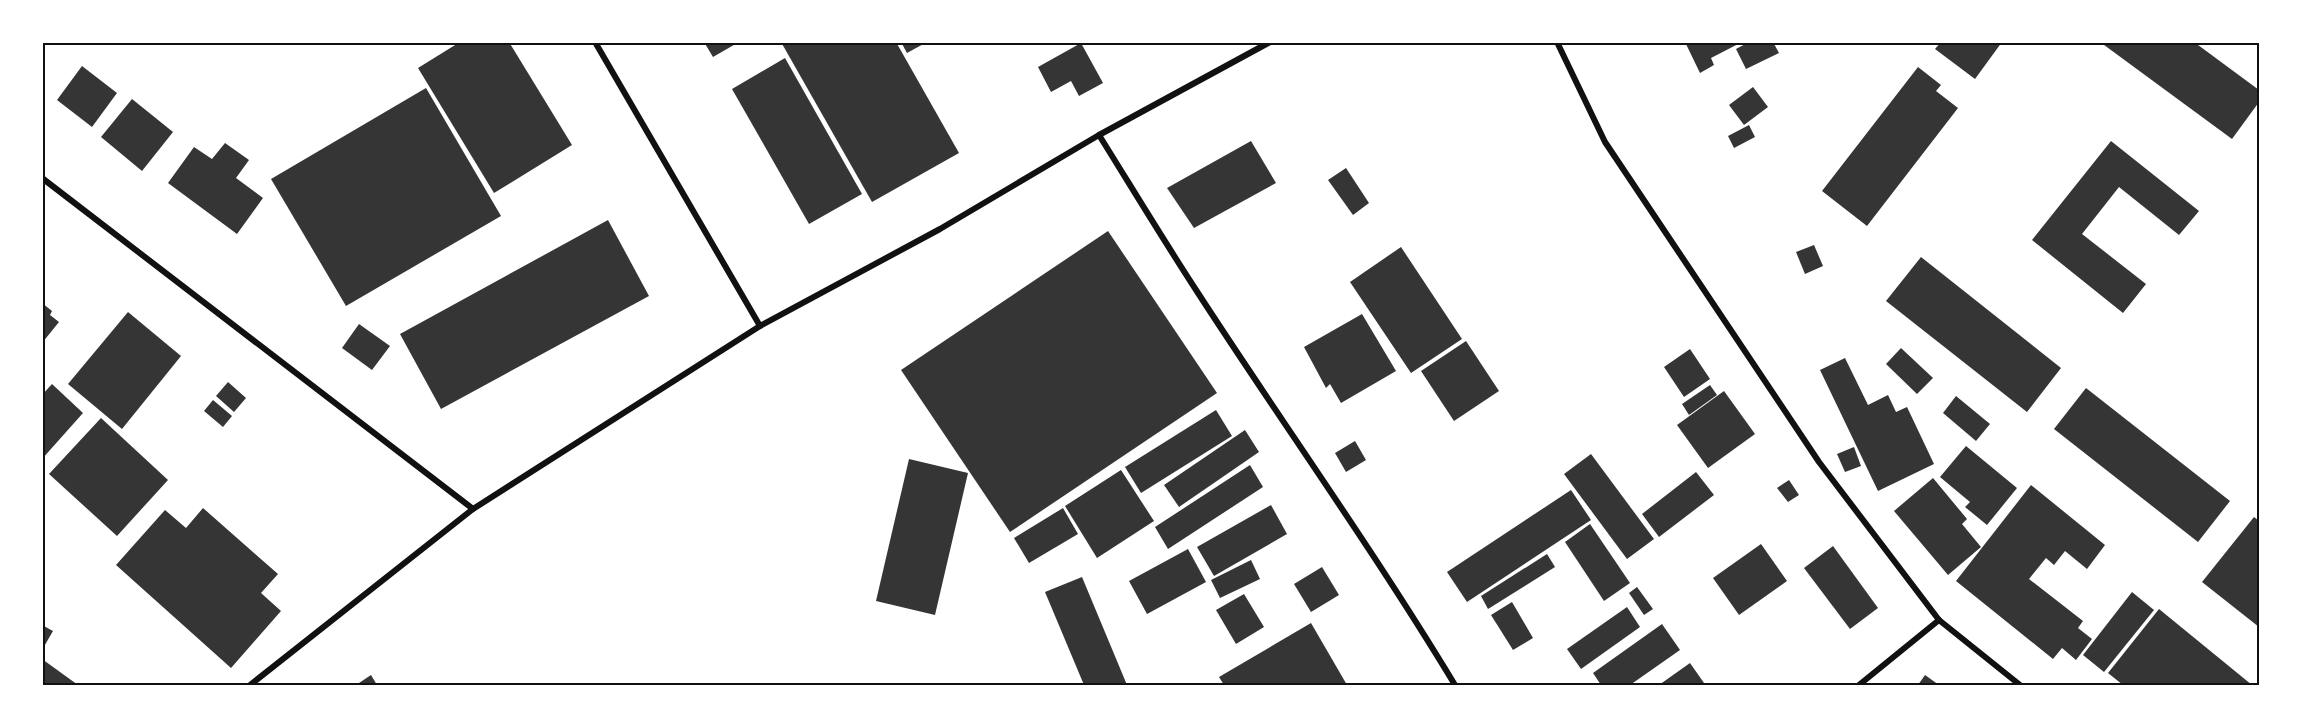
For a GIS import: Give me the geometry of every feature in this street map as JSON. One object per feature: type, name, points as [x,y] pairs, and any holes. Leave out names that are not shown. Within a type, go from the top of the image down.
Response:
[{"type":"street","points":[[595,42],[760,326]]},
{"type":"street","points":[[250,685],[473,509],[760,326],[940,230],[1099,135],[1270,42]]},
{"type":"street","points":[[1557,42],[1605,142],[1819,462],[1939,620],[2020,685]]},
{"type":"street","points":[[1099,135],[1198,293],[1299,441],[1455,685]]},
{"type":"street","points":[[42,178],[473,509]]},
{"type":"street","points":[[1860,685],[1939,620]]},
{"type":"building","points":[[460,42],[509,42],[572,145],[494,193],[418,68]]},
{"type":"building","points":[[704,42],[739,42],[713,57]]},
{"type":"building","points":[[781,42],[896,42],[959,153],[872,202]]},
{"type":"building","points":[[901,42],[927,42],[907,53]]},
{"type":"building","points":[[1685,42],[1742,42],[1711,58],[1714,65],[1700,73]]},
{"type":"building","points":[[1749,42],[1773,42],[1779,53],[1746,69],[1736,49]]},
{"type":"building","points":[[1941,42],[2002,42],[1975,79],[1935,49]]},
{"type":"building","points":[[2100,42],[2194,42],[2259,90],[2259,102],[2232,139]]},
{"type":"building","points":[[1081,43],[1103,83],[1079,96],[1071,81],[1051,92],[1038,67]]},
{"type":"building","points":[[785,58],[862,194],[809,224],[732,89]]},
{"type":"building","points":[[82,66],[117,93],[92,127],[57,100]]},
{"type":"building","points":[[1918,67],[1941,85],[1936,91],[1958,108],[1867,226],[1822,191]]},
{"type":"building","points":[[1753,87],[1768,107],[1744,125],[1729,105]]},
{"type":"building","points":[[426,88],[501,216],[346,306],[271,179]]},
{"type":"building","points":[[132,99],[173,132],[142,171],[101,137]]},
{"type":"building","points":[[1749,125],[1755,137],[1734,148],[1728,136]]},
{"type":"building","points":[[1251,141],[1276,183],[1194,228],[1167,188]]},
{"type":"building","points":[[2111,141],[2199,211],[2179,235],[2119,187],[2082,234],[2146,284],[2123,313],[2032,240]]},
{"type":"building","points":[[225,143],[249,160],[236,178],[263,198],[237,234],[168,183],[194,147],[212,159]]},
{"type":"building","points":[[1346,168],[1369,203],[1353,215],[1328,180]]},
{"type":"building","points":[[608,220],[649,296],[441,409],[400,334]]},
{"type":"building","points":[[1108,231],[1217,393],[1010,532],[901,370]]},
{"type":"building","points":[[1814,245],[1823,266],[1805,274],[1796,252]]},
{"type":"building","points":[[1401,247],[1462,339],[1411,373],[1350,282]]},
{"type":"building","points":[[1921,257],[2061,368],[2027,412],[1886,301]]},
{"type":"building","points":[[42,303],[52,311],[50,315],[59,322],[42,343]]},
{"type":"building","points":[[128,312],[181,356],[122,429],[68,384]]},
{"type":"building","points":[[1362,314],[1396,371],[1341,403],[1330,384],[1326,388],[1304,347]]},
{"type":"building","points":[[359,324],[390,346],[372,370],[342,348]]},
{"type":"building","points":[[1466,341],[1499,391],[1454,421],[1421,371]]},
{"type":"building","points":[[1901,348],[1933,378],[1917,394],[1886,364]]},
{"type":"building","points":[[1690,349],[1710,379],[1684,397],[1664,367]]},
{"type":"building","points":[[1845,358],[1868,405],[1888,395],[1896,412],[1907,407],[1934,464],[1878,491],[1820,370]]},
{"type":"building","points":[[228,382],[246,398],[234,412],[216,396]]},
{"type":"building","points":[[52,384],[83,413],[42,459],[42,395]]},
{"type":"building","points":[[1710,385],[1717,395],[1689,415],[1682,404]]},
{"type":"building","points":[[2086,388],[2230,501],[2198,542],[2054,429]]},
{"type":"building","points":[[1724,391],[1755,434],[1708,468],[1677,425]]},
{"type":"building","points":[[1956,396],[1990,424],[1976,441],[1943,413]]},
{"type":"building","points":[[213,400],[232,416],[223,427],[204,411]]},
{"type":"building","points":[[1216,410],[1232,436],[1141,493],[1125,467]]},
{"type":"building","points":[[101,418],[168,480],[117,536],[49,474]]},
{"type":"building","points":[[1245,430],[1259,452],[1179,507],[1164,485]]},
{"type":"building","points":[[1355,441],[1366,460],[1346,472],[1335,453]]},
{"type":"building","points":[[1966,446],[2017,488],[1987,525],[1965,507],[1970,502],[1940,477]]},
{"type":"building","points":[[1854,447],[1861,466],[1845,472],[1837,454]]},
{"type":"building","points":[[1591,454],[1654,539],[1627,559],[1564,474]]},
{"type":"building","points":[[909,459],[968,473],[935,615],[876,601]]},
{"type":"building","points":[[1250,465],[1263,487],[1168,549],[1155,527]]},
{"type":"building","points":[[1121,470],[1154,521],[1097,558],[1065,506]]},
{"type":"building","points":[[1696,472],[1714,495],[1659,537],[1642,514]]},
{"type":"building","points":[[1933,478],[1967,519],[1962,524],[1981,547],[1948,575],[1894,511]]},
{"type":"building","points":[[1789,480],[1799,495],[1788,502],[1777,488]]},
{"type":"building","points":[[2031,485],[2105,545],[2087,569],[2065,551],[2054,565],[2046,558],[2029,579],[2083,621],[2078,628],[2092,639],[2076,660],[2062,648],[2053,659],[1956,581]]},
{"type":"building","points":[[1571,490],[1591,520],[1467,602],[1447,572]]},
{"type":"building","points":[[1271,505],[1287,534],[1214,576],[1197,547]]},
{"type":"building","points":[[203,508],[278,574],[261,593],[281,611],[231,668],[116,565],[165,510],[186,528]]},
{"type":"building","points":[[1063,508],[1078,534],[1029,563],[1014,538]]},
{"type":"building","points":[[2254,517],[2259,521],[2259,627],[2202,582]]},
{"type":"building","points":[[1590,524],[1630,583],[1604,601],[1565,542]]},
{"type":"building","points":[[1761,544],[1787,581],[1739,615],[1713,578]]},
{"type":"building","points":[[1833,546],[1878,608],[1850,629],[1804,568]]},
{"type":"building","points":[[1188,549],[1206,582],[1147,614],[1129,581]]},
{"type":"building","points":[[1547,554],[1555,567],[1488,609],[1481,596]]},
{"type":"building","points":[[1251,560],[1260,579],[1220,598],[1211,580]]},
{"type":"building","points":[[1322,567],[1339,595],[1311,612],[1294,584]]},
{"type":"building","points":[[1082,577],[1127,685],[1084,685],[1045,592]]},
{"type":"building","points":[[1637,587],[1653,609],[1644,615],[1629,593]]},
{"type":"building","points":[[2132,592],[2154,610],[2104,672],[2083,655]]},
{"type":"building","points":[[1244,594],[1264,627],[1236,644],[1216,610]]},
{"type":"building","points":[[1512,602],[1533,638],[1513,650],[1491,615]]},
{"type":"building","points":[[1627,607],[1640,627],[1581,669],[1567,649]]},
{"type":"building","points":[[2159,609],[2252,685],[2123,685],[2108,673]]},
{"type":"building","points":[[1311,623],[1347,685],[1224,685],[1219,677]]},
{"type":"building","points":[[1662,624],[1680,650],[1630,685],[1601,685],[1593,673]]},
{"type":"building","points":[[42,625],[53,631],[42,650]]},
{"type":"building","points":[[42,659],[78,685],[42,685]]},
{"type":"building","points":[[1690,663],[1704,683],[1701,685],[1659,685]]},
{"type":"building","points":[[371,675],[377,685],[356,685]]},
{"type":"building","points":[[1925,675],[1939,685],[1918,685]]}]
